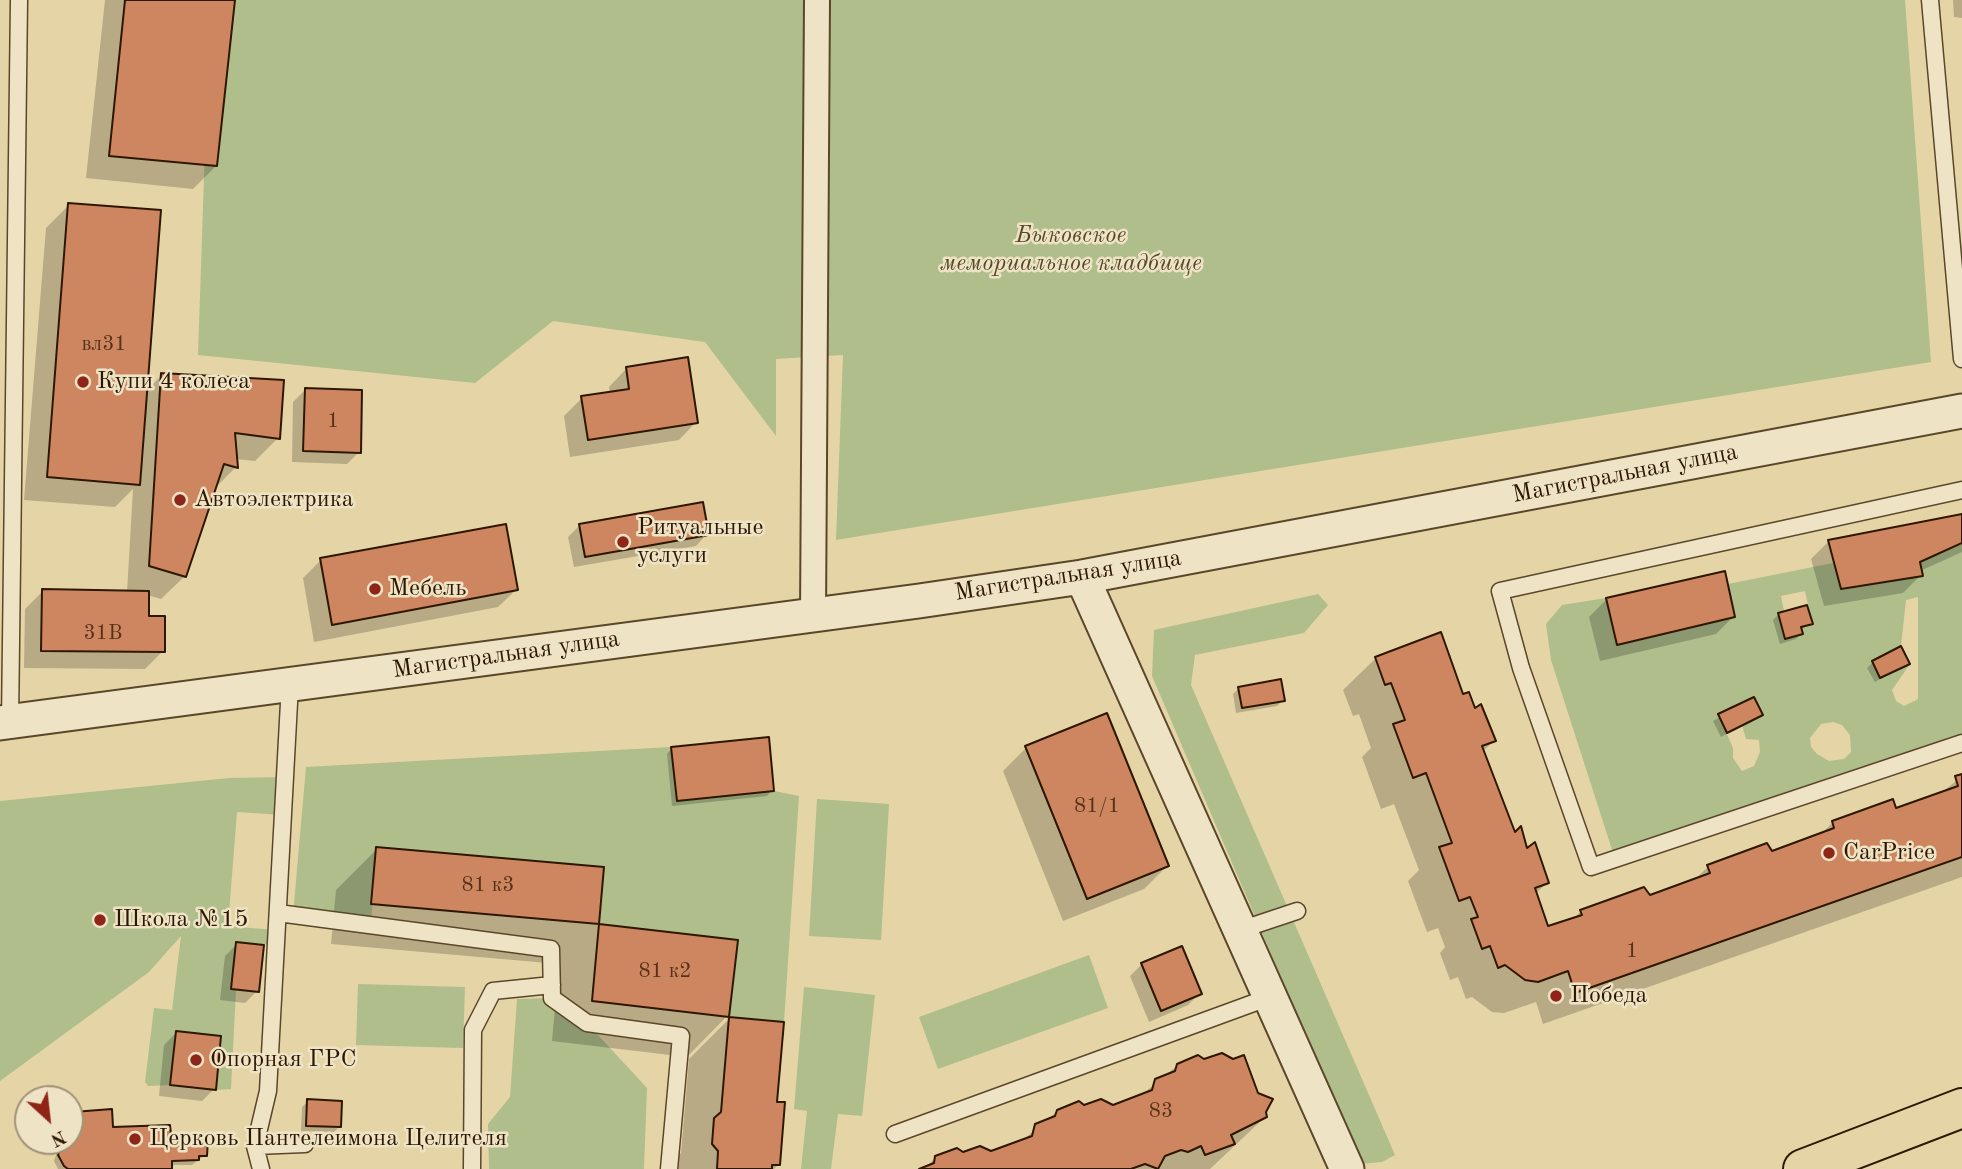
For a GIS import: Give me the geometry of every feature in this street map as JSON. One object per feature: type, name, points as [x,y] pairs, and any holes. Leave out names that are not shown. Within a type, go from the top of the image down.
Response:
[{"type":"main road","points":[[1803,1169],[1962,1108]]},
{"type":"street","points":[[813,614],[817,0]]},
{"type":"street","name":"Магистральная улица","points":[[5,722],[1082,577],[1962,411]]},
{"type":"street","points":[[1082,577],[1346,1169]]},
{"type":"lane","points":[[5,722],[19,0]]},
{"type":"lane","points":[[1930,0],[1958,277],[1962,359]]},
{"type":"lane","points":[[1962,490],[1500,592],[1521,668],[1591,867],[1962,743]]},
{"type":"lane","points":[[261,1169],[255,1146],[268,1091],[290,684]]},
{"type":"lane","points":[[1240,930],[1297,911]]},
{"type":"lane","points":[[278,914],[551,949],[552,998],[587,1023],[681,1037],[669,1169]]},
{"type":"lane","points":[[472,1169],[473,1030],[494,991],[552,985]]},
{"type":"lane","points":[[895,1134],[1270,997]]},
{"type":"lane","points":[[255,1146],[305,1144]]},
{"type":"green space","name":"Быковское мемориальное кладбище","points":[[210,0],[1905,0],[1931,362],[836,540],[843,355],[776,359],[776,436],[705,342],[553,321],[475,383],[198,355]]},
{"type":"green space","points":[[1962,543],[1962,743],[1615,859],[1551,660],[1546,624],[1562,605],[1606,598],[1618,644],[1735,617],[1728,584],[1833,563],[1842,589],[1922,576],[1920,562]],"holes":[[[1805,591],[1812,624],[1801,627],[1803,634],[1786,639],[1778,613],[1784,611],[1781,596]],[[1918,597],[1918,699],[1904,706],[1896,701],[1892,690],[1910,664],[1881,678],[1872,661],[1901,646],[1906,600]],[[1754,697],[1742,725],[1746,739],[1759,740],[1760,752],[1754,766],[1742,771],[1733,758],[1733,748],[1718,714]],[[1833,722],[1842,725],[1850,735],[1851,752],[1844,759],[1829,761],[1811,747],[1810,738],[1821,724]]]},
{"type":"green space","points":[[1318,594],[1328,605],[1304,633],[1195,655],[1191,685],[1395,1155],[1382,1162],[1361,1164],[1152,676],[1154,630]]},
{"type":"green space","points":[[671,747],[677,801],[774,791],[799,796],[784,1022],[729,1017],[738,940],[599,924],[604,867],[376,847],[371,925],[293,915],[306,767]]},
{"type":"green space","name":"Школа №15","points":[[285,777],[284,815],[237,812],[228,926],[275,930],[275,945],[236,942],[231,988],[236,991],[231,1089],[216,1090],[221,1036],[176,1031],[170,1085],[148,1086],[145,1082],[154,1008],[172,1010],[181,936],[149,972],[0,1081],[0,801],[229,778]]},
{"type":"green space","points":[[817,799],[889,804],[881,940],[809,936]]},
{"type":"green space","points":[[1089,955],[1108,1008],[938,1069],[919,1017]]},
{"type":"green space","points":[[358,984],[465,987],[463,1048],[356,1045]]},
{"type":"green space","points":[[804,987],[875,995],[862,1116],[838,1114],[831,1169],[801,1169],[807,1111],[794,1109]]},
{"type":"green space","points":[[552,998],[587,1023],[647,1088],[644,1169],[489,1169],[488,1124],[510,1097],[517,999]]},
{"type":"building","points":[[125,0],[235,0],[217,166],[109,156]]},
{"type":"building","points":[[68,203],[161,210],[140,485],[47,477]]},
{"type":"building","points":[[688,357],[698,423],[588,440],[581,396],[629,389],[626,367]]},
{"type":"building","points":[[161,373],[284,380],[280,439],[235,433],[238,468],[224,464],[186,577],[149,566]]},
{"type":"building","points":[[305,388],[362,390],[361,453],[303,451]]},
{"type":"building","points":[[703,502],[709,535],[585,557],[579,524]]},
{"type":"building","points":[[1962,514],[1962,543],[1920,562],[1923,576],[1841,589],[1828,540]]},
{"type":"building","points":[[506,524],[518,590],[332,625],[320,558]]},
{"type":"building","points":[[1725,571],[1735,617],[1617,645],[1606,598]]},
{"type":"building","points":[[42,589],[149,591],[149,616],[165,616],[165,652],[41,651]]},
{"type":"building","points":[[1807,605],[1813,624],[1801,627],[1803,634],[1785,639],[1778,613]]},
{"type":"building","points":[[1441,632],[1463,694],[1469,692],[1475,708],[1481,704],[1496,741],[1482,746],[1515,832],[1521,826],[1527,848],[1535,842],[1549,883],[1535,888],[1548,926],[1582,915],[1580,910],[1644,887],[1650,895],[1710,873],[1707,865],[1767,843],[1772,851],[1834,828],[1832,821],[1893,799],[1896,808],[1958,786],[1955,776],[1962,774],[1962,857],[1575,993],[1568,971],[1538,982],[1525,980],[1505,965],[1498,968],[1490,946],[1482,949],[1471,919],[1478,917],[1470,897],[1459,901],[1439,847],[1452,843],[1426,773],[1413,778],[1393,724],[1405,720],[1391,683],[1385,685],[1375,657]]},
{"type":"building","points":[[1901,646],[1910,664],[1880,678],[1872,661]]},
{"type":"building","points":[[1281,679],[1285,701],[1242,708],[1238,687]]},
{"type":"building","points":[[1754,697],[1763,715],[1727,733],[1718,714]]},
{"type":"building","points":[[1107,713],[1169,866],[1087,899],[1025,746]]},
{"type":"building","points":[[769,737],[774,791],[677,801],[671,747]]},
{"type":"building","points":[[376,847],[604,867],[599,924],[371,904]]},
{"type":"building","points":[[599,924],[738,940],[729,1017],[592,1001]]},
{"type":"building","points":[[236,942],[264,945],[259,992],[231,989]]},
{"type":"building","points":[[1182,946],[1202,994],[1161,1011],[1141,963]]},
{"type":"building","points":[[729,1017],[784,1022],[777,1102],[785,1102],[780,1165],[772,1165],[772,1169],[717,1169],[718,1151],[712,1144],[714,1118],[721,1112]]},
{"type":"building","name":"Опорная ГРС","points":[[176,1031],[221,1036],[216,1090],[170,1085]]},
{"type":"building","points":[[1222,1053],[1233,1059],[1244,1055],[1258,1093],[1273,1099],[1266,1112],[1267,1117],[1231,1135],[1235,1144],[1205,1155],[1201,1146],[1188,1152],[1181,1150],[1165,1156],[1158,1169],[1145,1164],[1131,1169],[919,1169],[934,1163],[935,1156],[957,1148],[963,1152],[980,1146],[991,1151],[1032,1136],[1035,1124],[1055,1116],[1057,1110],[1079,1101],[1084,1105],[1101,1099],[1113,1105],[1152,1090],[1155,1079],[1175,1071],[1177,1064],[1198,1055],[1204,1059]]},
{"type":"building","points":[[307,1099],[342,1101],[341,1127],[306,1126]]},
{"type":"building","name":"Церковь Пантелеимона Целителя","points":[[112,1109],[113,1127],[170,1125],[171,1135],[199,1135],[199,1140],[208,1140],[207,1156],[199,1156],[199,1160],[172,1161],[172,1169],[68,1169],[58,1155],[84,1155],[84,1111]]},
{"type":"place","name":"Купи 4 колеса","points":[[83,382]]},
{"type":"place","name":"Автоэлектрика","points":[[180,500]]},
{"type":"place","name":"Ритуальные услуги","points":[[623,542]]},
{"type":"place","name":"Мебель","points":[[375,589]]},
{"type":"place","name":"CarPrice","points":[[1829,853]]},
{"type":"place","name":"Школа №15","points":[[100,920]]},
{"type":"place","name":"Победа","points":[[1556,996]]},
{"type":"place","name":"Опорная ГРС","points":[[196,1060]]},
{"type":"place","name":"Церковь Пантелеимона Целителя","points":[[135,1139]]}]
